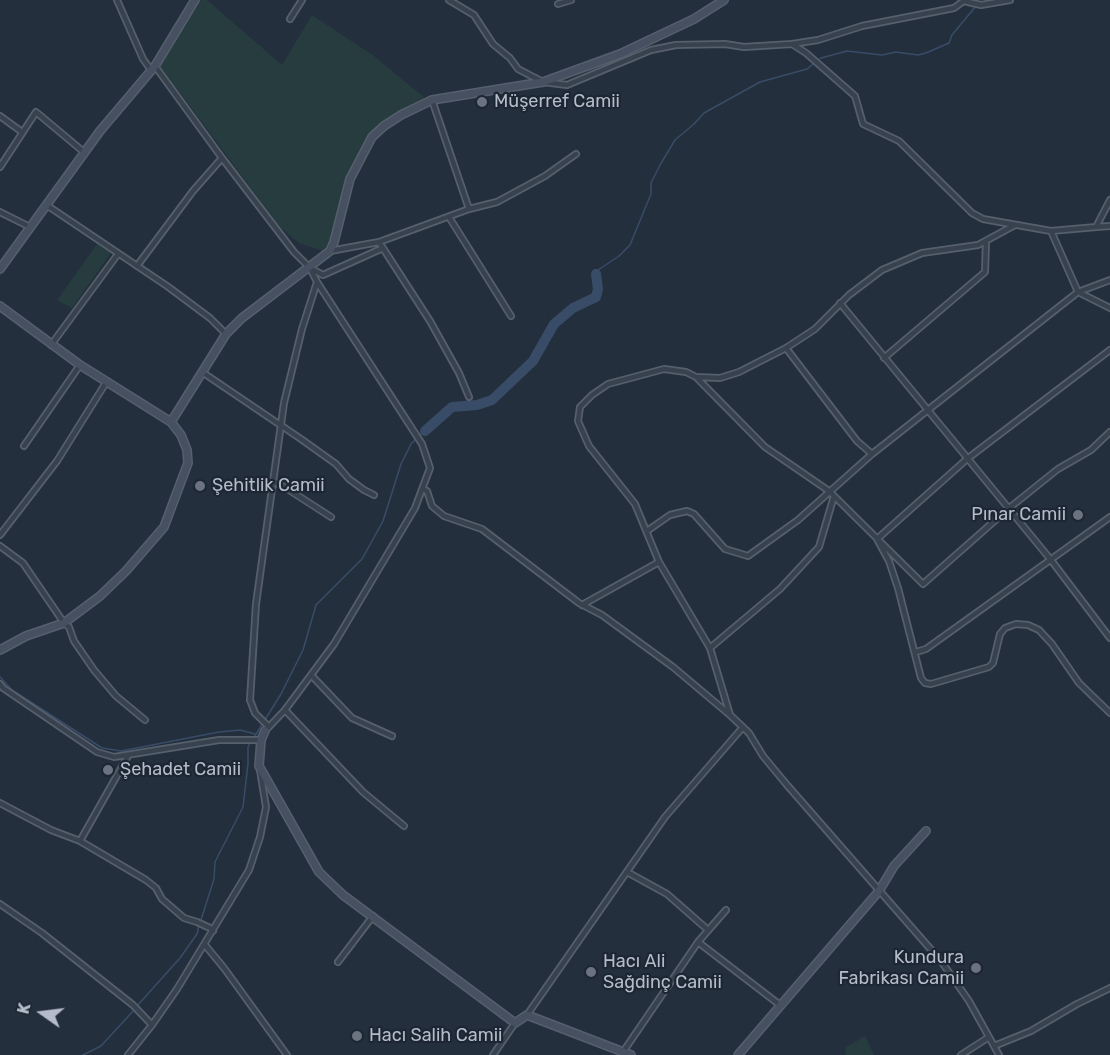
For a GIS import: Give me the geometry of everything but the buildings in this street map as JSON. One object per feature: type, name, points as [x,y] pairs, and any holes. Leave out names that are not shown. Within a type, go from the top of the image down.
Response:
[{"type":"street","points":[[117,0],[143,59],[153,68],[294,252],[310,268],[323,275],[383,248]]},
{"type":"street","points":[[0,269],[48,206],[100,131],[153,68],[195,0]]},
{"type":"street","points":[[290,19],[302,0]]},
{"type":"street","points":[[449,0],[474,15],[493,44],[510,58],[518,69],[543,82],[567,85],[651,50],[676,45],[792,44],[818,40],[862,26],[954,8],[965,1],[981,5],[1010,0]]},
{"type":"street","points":[[558,4],[568,0]]},
{"type":"street","points":[[330,251],[350,179],[362,153],[372,137],[401,115],[432,100],[543,82],[620,54],[694,19],[724,0]]},
{"type":"street","points":[[792,44],[806,53],[855,96],[863,124],[899,141],[972,213],[983,219],[1051,231],[1110,226]]},
{"type":"street","points":[[432,100],[469,209]]},
{"type":"street","points":[[0,167],[36,112],[85,153]]},
{"type":"street","points":[[0,116],[22,132]]},
{"type":"street","points":[[171,423],[226,334],[242,318],[330,251],[379,242],[469,209],[497,202],[545,176],[576,154]]},
{"type":"street","points":[[137,266],[193,191],[222,158]]},
{"type":"street","points":[[1096,227],[1110,200]]},
{"type":"street","points":[[48,206],[210,318],[226,334]]},
{"type":"street","points":[[0,212],[30,227]]},
{"type":"street","points":[[449,217],[511,316]]},
{"type":"street","points":[[696,377],[720,378],[739,372],[786,348],[815,329],[840,303],[882,270],[922,253],[978,245],[1015,225]]},
{"type":"street","points":[[1051,231],[1078,292],[1110,308]]},
{"type":"street","points":[[379,242],[430,321],[459,373],[469,397]]},
{"type":"street","points":[[884,358],[985,272],[986,242]]},
{"type":"street","points":[[51,345],[118,254]]},
{"type":"street","points":[[128,1055],[152,1025],[205,945],[249,870],[260,837],[266,807],[259,766],[260,740],[266,727],[285,710],[334,644],[415,508],[430,468],[422,444],[316,282],[310,268]]},
{"type":"street","points":[[647,531],[670,515],[687,511],[694,514],[725,549],[748,556],[798,520],[872,454],[1078,292],[1110,280]]},
{"type":"street","points":[[266,727],[255,713],[250,700],[255,615],[280,424],[302,328],[316,282]]},
{"type":"street","points":[[840,303],[1051,560],[1110,638]]},
{"type":"street","points":[[0,306],[80,365],[171,423],[181,435],[187,450],[188,463],[164,527],[153,542],[113,584],[64,623],[26,636],[0,650]]},
{"type":"street","points":[[786,348],[857,441],[872,454]]},
{"type":"street","points":[[877,539],[968,459],[1110,350]]},
{"type":"street","points":[[24,446],[80,365]]},
{"type":"street","points":[[730,715],[710,648],[659,562],[635,504],[590,446],[578,421],[580,407],[592,395],[608,384],[664,369],[686,372],[696,377],[765,447],[829,491],[923,584],[1008,508],[1058,469],[1091,450],[1110,432]]},
{"type":"street","points":[[202,372],[336,464],[349,478],[374,495]]},
{"type":"street","points":[[0,535],[57,461],[107,381]]},
{"type":"street","points":[[273,481],[331,517]]},
{"type":"street","points":[[422,489],[427,491],[432,506],[444,516],[482,529],[582,604],[602,615],[673,667],[743,727],[787,785],[940,961],[969,1001],[999,1055]]},
{"type":"street","points":[[710,648],[780,589],[819,547],[834,496]]},
{"type":"street","points":[[916,652],[926,649],[1110,517]]},
{"type":"street","points":[[877,539],[889,561],[916,652],[921,678],[925,682],[931,684],[989,667],[993,663],[1000,634],[1005,628],[1016,624],[1028,625],[1039,630],[1079,683],[1110,713]]},
{"type":"street","points":[[0,546],[23,563],[69,627],[74,641],[94,670],[116,696],[145,720]]},
{"type":"street","points":[[582,604],[659,562]]},
{"type":"street","points":[[312,676],[352,718],[392,736]]},
{"type":"street","points":[[0,684],[97,752],[114,757],[209,742],[260,740]]},
{"type":"street","points":[[285,710],[363,792],[404,826]]},
{"type":"street","points":[[493,1055],[515,1023],[527,1015],[665,818],[743,727]]},
{"type":"street","points":[[80,841],[128,756]]},
{"type":"street","points":[[259,766],[319,872],[343,895],[515,1023]]},
{"type":"street","points":[[0,803],[51,830],[80,841],[146,880],[156,888],[162,899],[184,918],[205,925],[213,932]]},
{"type":"street","points":[[738,1055],[879,891],[894,866],[926,831]]},
{"type":"street","points":[[627,872],[667,894],[708,930]]},
{"type":"street","points":[[0,904],[42,933],[133,1005],[152,1025]]},
{"type":"street","points":[[623,1052],[698,942],[726,910]]},
{"type":"street","points":[[338,962],[373,916]]},
{"type":"street","points":[[698,942],[780,1005]]},
{"type":"street","points":[[205,945],[287,1055]]},
{"type":"street","points":[[994,1046],[1031,1031],[1110,988]]},
{"type":"street","points":[[527,1015],[631,1055]]},
{"type":"street","points":[[961,1055],[989,1037]]},
{"type":"green space","points":[[201,0],[207,0],[282,65],[312,15],[374,56],[425,98],[394,115],[364,142],[351,173],[330,249],[323,251],[299,243],[280,227],[160,66]]},
{"type":"green space","points":[[97,244],[111,253],[72,308],[57,300]]},
{"type":"green space","points":[[865,1036],[874,1055],[845,1055],[846,1047]]},
{"type":"waterway","points":[[596,274],[630,245],[651,194],[651,183],[660,165],[675,140],[704,113],[760,82],[807,69],[821,58],[847,51],[882,55],[896,52],[918,55],[926,53],[949,43],[952,35],[976,6]]},
{"type":"waterway","points":[[425,431],[452,407],[477,405],[492,400],[533,361],[554,324],[573,308],[596,297],[598,289],[596,274]]},
{"type":"waterway","points":[[419,436],[425,431]]},
{"type":"waterway","points":[[253,739],[281,694],[303,650],[316,605],[362,559],[383,521],[401,464],[416,439]]},
{"type":"waterway","points":[[0,677],[12,690],[102,748],[121,751],[240,730],[255,734]]},
{"type":"waterway","points":[[201,920],[214,879],[215,862],[243,807],[250,743]]},
{"type":"waterway","points":[[137,1006],[180,958],[197,934],[199,925]]},
{"type":"waterway","points":[[83,1055],[101,1046],[134,1010]]},
{"type":"place","name":"Müşerref Camii","points":[[482,102]]},
{"type":"place","name":"Şehitlik Camii","points":[[200,486]]},
{"type":"place","name":"Pınar Camii","points":[[1078,515]]},
{"type":"place","name":"Şehadet Camii","points":[[108,770]]},
{"type":"place","name":"Kundura Fabrikası Camii","points":[[976,968]]},
{"type":"place","name":"Hacı Ali Sağdinç Camii","points":[[591,972]]},
{"type":"place","name":"Hacı Salih Camii","points":[[357,1036]]}]
